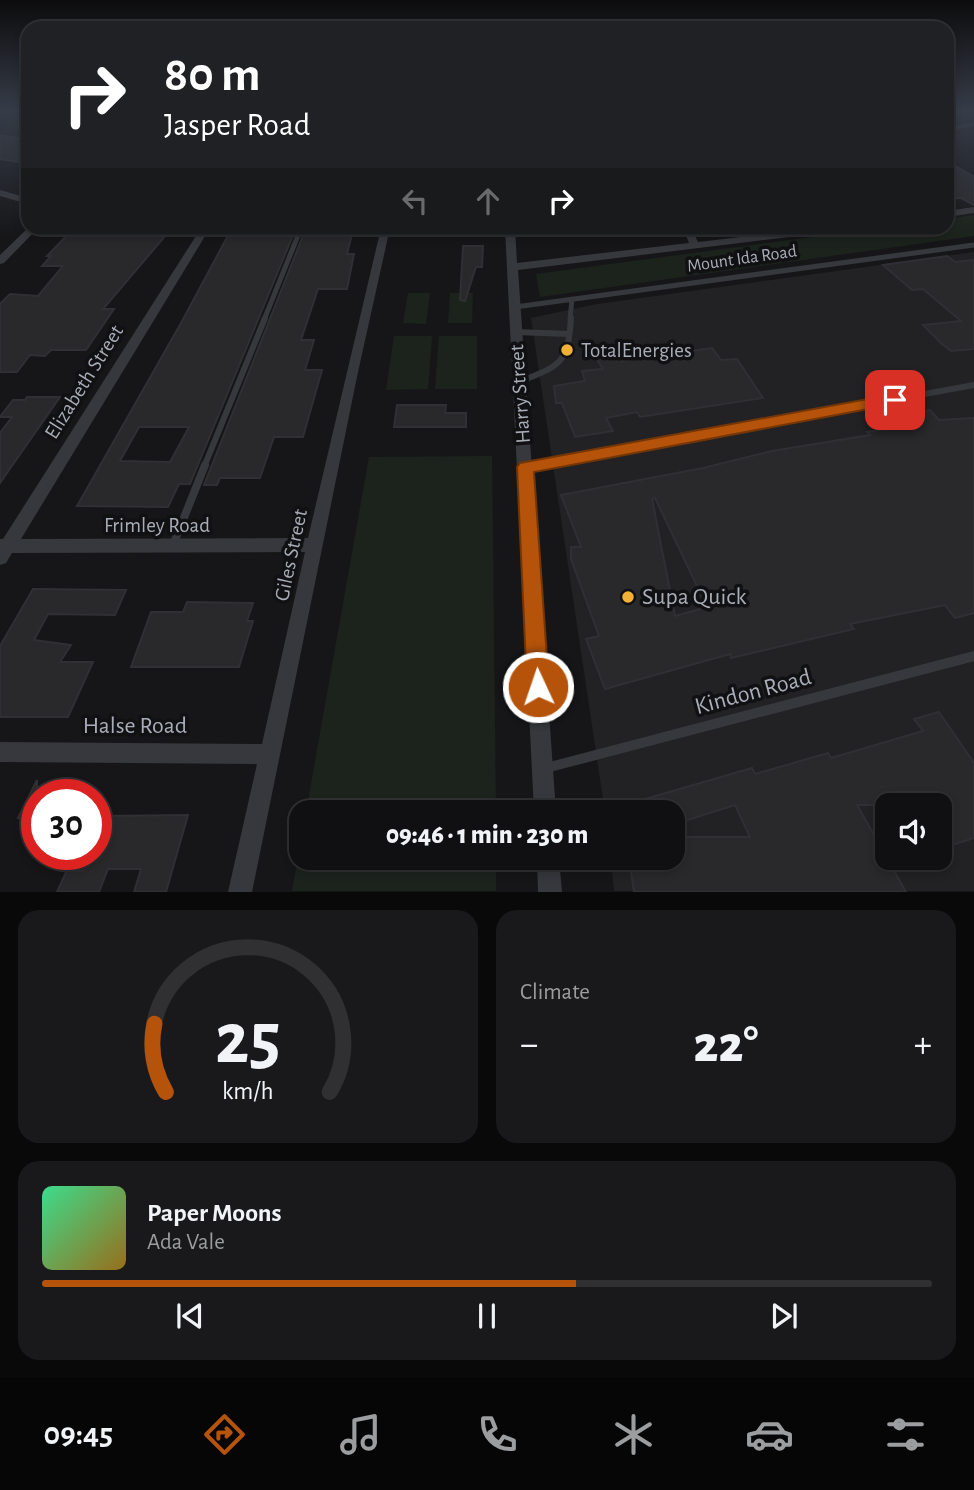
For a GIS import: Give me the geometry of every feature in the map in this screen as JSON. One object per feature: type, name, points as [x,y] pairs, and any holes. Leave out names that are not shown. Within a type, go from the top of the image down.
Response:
[{"type":"street","points":[[0,193],[21,199]]},
{"type":"street","points":[[954,213],[974,210]]},
{"type":"street","points":[[0,261],[26,235]]},
{"type":"street","name":"Elizabeth Street","points":[[3,550],[201,235]]},
{"type":"street","name":"Giles Street","points":[[240,891],[314,545],[384,235]]},
{"type":"street","name":"Harry Street","points":[[511,235],[544,800]]},
{"type":"street","points":[[690,235],[695,246]]},
{"type":"street","name":"Mount Ida Road","points":[[513,267],[783,235]]},
{"type":"street","name":"Frimley Road","points":[[3,550],[314,545]]},
{"type":"street","name":"Halse Road","points":[[0,752],[270,754]]},
{"type":"street","points":[[549,870],[550,891]]},
{"type":"lane","points":[[173,546],[298,235]]},
{"type":"lane","name":"Mount Ida Road","points":[[515,307],[974,245]]},
{"type":"lane","points":[[518,382],[559,365],[567,356],[572,299]]},
{"type":"lane","points":[[516,332],[569,334]]},
{"type":"lane","points":[[526,467],[974,385]]},
{"type":"lane","name":"Kindon Road","points":[[542,769],[974,656]]},
{"type":"shaded area","points":[[974,215],[974,236],[540,297],[536,274],[828,235],[954,235],[954,218]]},
{"type":"shaded area","points":[[974,252],[974,891],[614,891],[612,870],[685,870],[685,800],[603,800],[531,318],[597,304]]},
{"type":"shaded area","points":[[408,293],[430,293],[426,324],[403,323]]},
{"type":"shaded area","points":[[450,293],[473,293],[472,323],[448,323]]},
{"type":"shaded area","points":[[394,336],[432,336],[428,389],[386,390]]},
{"type":"shaded area","points":[[439,336],[477,336],[477,389],[435,389]]},
{"type":"shaded area","points":[[492,456],[496,800],[308,800],[369,457]]},
{"type":"shaded area","points":[[296,870],[496,870],[496,891],[292,891]]},
{"type":"building","points":[[0,154],[21,154],[19,162],[0,159]]},
{"type":"building","points":[[954,167],[974,177],[974,205],[961,198],[954,198]]},
{"type":"building","points":[[67,235],[166,235],[103,309],[114,309],[86,350],[51,350],[45,356],[30,355],[17,372],[0,372],[0,304],[10,294],[38,296],[63,266],[42,266],[51,256],[47,256]]},
{"type":"building","points":[[228,235],[293,235],[190,484],[179,484],[168,507],[77,506]],"holes":[[[139,427],[189,427],[170,462],[120,461]]]},
{"type":"building","points":[[303,235],[352,235],[347,254],[354,254],[347,289],[318,289],[301,340],[314,340],[305,370],[322,370],[303,437],[274,437],[260,478],[220,478],[217,485],[204,485]]},
{"type":"building","points":[[463,246],[483,246],[482,267],[476,267],[465,301],[460,300]]},
{"type":"building","points":[[947,256],[955,262],[974,260],[974,349],[951,351],[942,344],[923,325],[961,321],[923,289],[912,290],[883,265]]},
{"type":"building","points":[[612,346],[622,361],[712,348],[721,360],[737,359],[763,398],[640,417],[637,412],[606,418],[613,431],[575,437],[562,403],[556,403],[554,386],[585,381],[582,371],[603,369],[591,350]]},
{"type":"building","points":[[27,397],[60,397],[0,483],[0,433],[12,417],[0,417],[13,400],[25,400]]},
{"type":"building","points":[[397,405],[446,405],[445,413],[466,413],[466,427],[394,427]]},
{"type":"building","points":[[930,410],[939,420],[974,418],[974,613],[955,618],[945,605],[850,624],[854,629],[731,658],[730,654],[605,689],[586,639],[599,636],[571,559],[571,547],[581,547],[561,495],[921,423],[912,413]],"holes":[[[655,498],[707,607],[675,616],[652,499]]]},
{"type":"building","points":[[33,589],[126,590],[115,615],[48,614],[34,640],[71,645],[60,662],[93,662],[68,717],[0,717],[0,646]]},
{"type":"building","points":[[187,602],[253,603],[247,621],[253,621],[239,667],[131,667],[151,612],[183,612]]},
{"type":"building","points":[[939,712],[974,763],[974,838],[952,845],[952,793],[875,793],[875,805],[857,805],[875,837],[875,870],[894,870],[906,892],[634,892],[631,870],[685,870],[685,837],[750,837],[735,805],[685,821],[685,800],[642,800],[752,768],[755,774],[828,753],[831,758],[923,731],[914,719]]},
{"type":"building","points":[[188,815],[166,892],[134,892],[141,869],[112,869],[112,816]]},
{"type":"building","points":[[67,870],[108,870],[99,892],[57,892]]},
{"type":"place","name":"TotalEnergies","points":[[567,350]]},
{"type":"place","name":"Supa Quick","points":[[628,597]]},
{"type":"route","points":[[538,687],[526,467],[895,400]]}]
